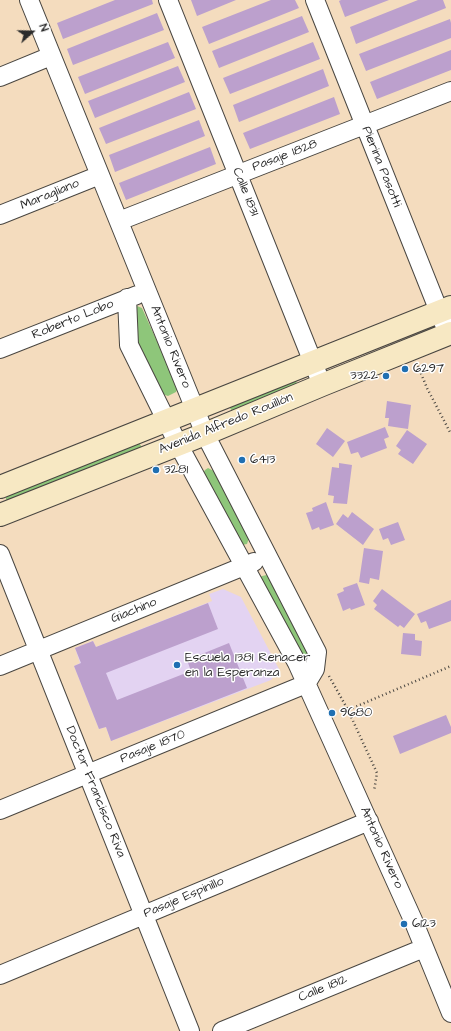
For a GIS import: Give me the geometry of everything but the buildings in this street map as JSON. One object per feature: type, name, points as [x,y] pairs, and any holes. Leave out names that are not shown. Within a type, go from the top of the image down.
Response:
[{"type":"street","name":"Antonio Rivero","points":[[28,0],[205,434],[317,652]]},
{"type":"street","name":"Calle 1831","points":[[168,0],[322,385]]},
{"type":"street","name":"Pierina Pasotti","points":[[315,0],[365,125],[445,309],[449,334]]},
{"type":"street","points":[[0,77],[51,56]]},
{"type":"street","name":"Pasaje 1828","points":[[118,221],[451,91]]},
{"type":"street","name":"Maragliano","points":[[0,215],[100,175]]},
{"type":"street","name":"Roberto Lobo","points":[[0,349],[147,291]]},
{"type":"street","name":"Antonio Rivero","points":[[127,298],[129,345],[178,444],[296,663],[369,821],[450,1010]]},
{"type":"street","name":"Avenida Alfredo Rouillón","points":[[0,487],[445,309]]},
{"type":"street","name":"Avenida Alfredo Rouillón","points":[[0,515],[205,434],[449,334]]},
{"type":"street","name":"Doctor Francisco Riva","points":[[0,554],[190,1031]]},
{"type":"street","name":"Giachino","points":[[0,666],[244,567],[268,555]]},
{"type":"street","points":[[306,684],[315,669],[317,652]]},
{"type":"street","name":"Pasaje 1870","points":[[0,810],[306,684]]},
{"type":"street","name":"Pasaje Espinillo","points":[[0,975],[369,821]]},
{"type":"street","name":"Calle 1812","points":[[222,1031],[424,948]]},
{"type":"path","points":[[411,349],[427,388],[451,434]]},
{"type":"path","points":[[317,652],[348,710],[377,773],[373,794]]},
{"type":"path","points":[[348,710],[451,666]]},
{"type":"shaded area","name":"Escuela 1381 Renacer en la Esperanza","points":[[223,589],[241,597],[279,669],[271,680],[111,741],[106,727],[99,729],[74,666],[80,663],[75,648],[93,641],[96,647],[212,601],[209,594]]},
{"type":"green space","points":[[137,306],[142,308],[178,388],[176,392],[168,396],[162,394],[134,344],[133,309]]},
{"type":"green space","points":[[296,379],[297,385],[232,411],[230,408],[230,403]]},
{"type":"green space","points":[[138,442],[142,447],[139,452],[7,502],[5,495]]},
{"type":"green space","points":[[208,468],[214,471],[247,532],[249,538],[247,544],[242,545],[203,473]]},
{"type":"green space","points":[[267,575],[272,578],[310,648],[311,661],[305,663],[259,578]]},
{"type":"place","name":"6297","points":[[405,369]]},
{"type":"place","name":"3322","points":[[386,376]]},
{"type":"place","name":"6413","points":[[242,460]]},
{"type":"place","name":"3281","points":[[156,470]]},
{"type":"place","name":"Escuela 1381 Renacer en la Esperanza","points":[[177,665]]},
{"type":"place","name":"9680","points":[[332,713]]},
{"type":"place","name":"6123","points":[[404,924]]}]
